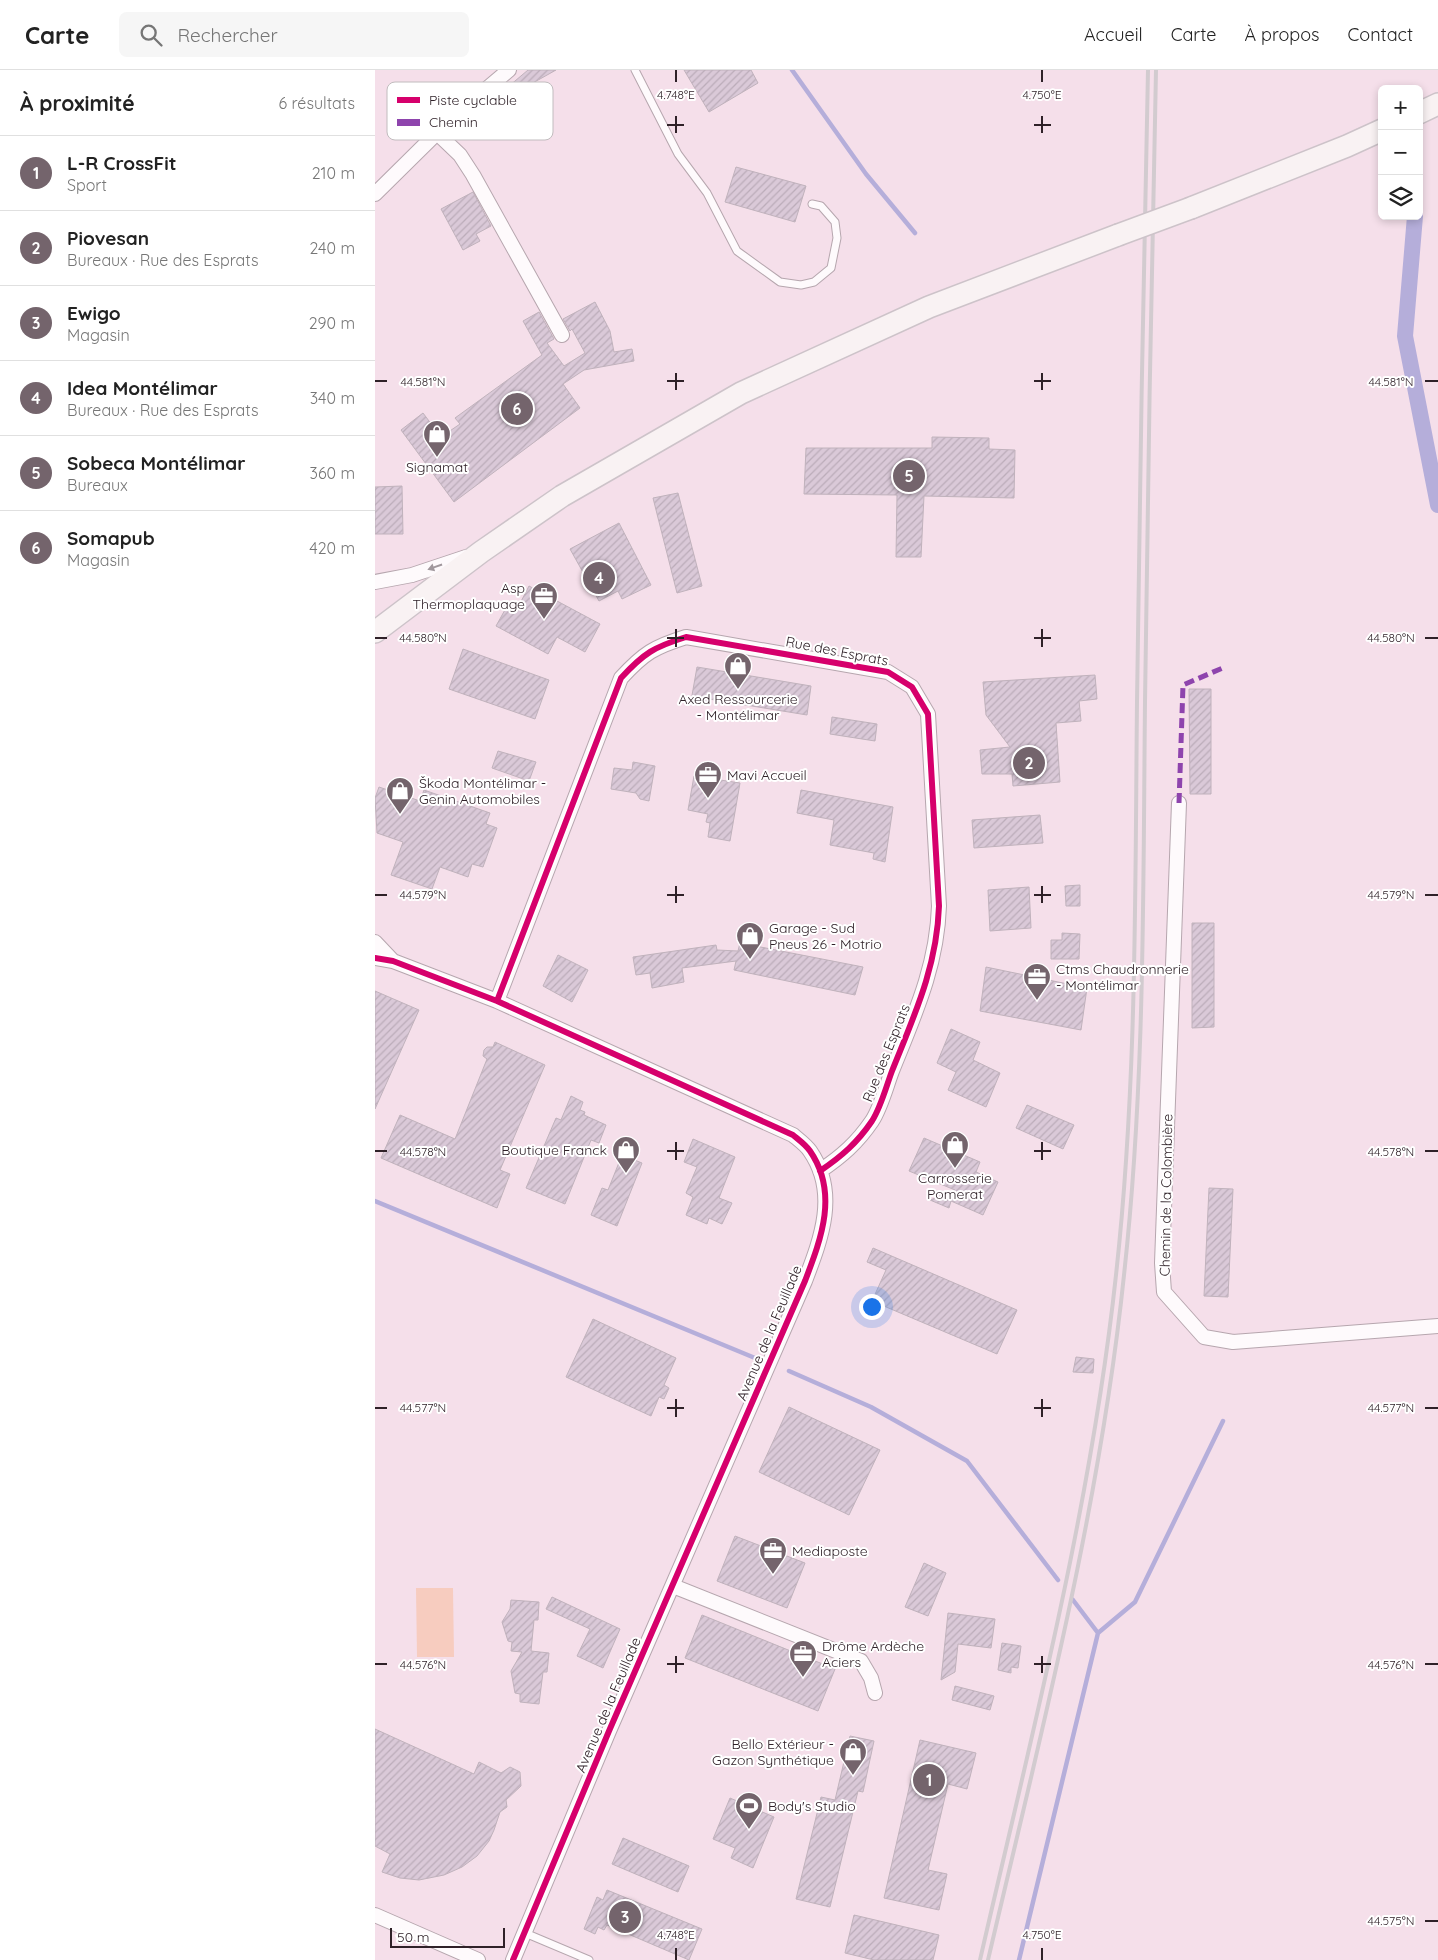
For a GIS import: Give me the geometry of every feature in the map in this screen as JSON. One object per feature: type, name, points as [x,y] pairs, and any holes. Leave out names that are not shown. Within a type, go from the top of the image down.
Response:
[{"type":"main road","points":[[1423,111],[1438,104]]},
{"type":"main road","points":[[1423,125],[1438,121]]},
{"type":"main road","points":[[375,632],[481,552],[562,496],[741,393],[929,307],[1191,208],[1378,132]]},
{"type":"main road","points":[[1347,146],[1378,137]]},
{"type":"street","points":[[495,82],[509,70]]},
{"type":"street","points":[[375,194],[430,140]]},
{"type":"street","points":[[445,140],[460,154],[562,335]]},
{"type":"street","points":[[375,582],[412,575],[481,552]]},
{"type":"street","points":[[375,643],[394,616]]},
{"type":"street","name":"Rue des Esprats","points":[[497,1001],[621,678],[640,658],[663,644],[686,637],[888,672],[912,687],[928,714],[939,906],[938,929],[926,987],[873,1120],[844,1155],[820,1171]]},
{"type":"street","name":"Chemin de la Colombière","points":[[1179,803],[1162,1263],[1164,1292],[1204,1337],[1233,1342],[1438,1326]]},
{"type":"street","name":"Avenue de la Feuillade","points":[[375,942],[393,961]]},
{"type":"street","name":"Avenue de la Feuillade","points":[[375,958],[393,961],[497,1001],[793,1135],[810,1151],[820,1171],[827,1194],[825,1217],[817,1248],[777,1348],[609,1731],[513,1960]]},
{"type":"street","points":[[673,1586],[861,1661],[871,1678],[875,1693]]},
{"type":"street","points":[[375,1915],[478,1960]]},
{"type":"lane","points":[[635,70],[678,154],[707,193],[737,251],[780,282],[801,285],[814,282],[831,268],[837,238],[835,222],[821,206],[812,204]]},
{"type":"lane","points":[[525,1933],[589,1960]]},
{"type":"shaded area","points":[[416,1588],[453,1588],[454,1657],[417,1657]]},
{"type":"building","points":[[528,70],[556,70],[535,82],[514,82]]},
{"type":"building","points":[[684,70],[751,70],[758,83],[709,112]]},
{"type":"building","points":[[736,167],[806,186],[795,222],[725,202]]},
{"type":"building","points":[[473,192],[491,226],[476,234],[480,241],[463,250],[441,209]]},
{"type":"building","points":[[595,302],[610,331],[614,352],[632,349],[634,361],[584,370],[563,384],[580,408],[454,502],[401,430],[423,413],[441,437],[460,424],[455,418],[542,355],[523,321],[539,312],[554,339],[547,343],[564,366],[585,353],[572,329],[570,331],[563,319]]},
{"type":"building","points":[[932,437],[989,438],[989,449],[1015,450],[1014,498],[924,496],[921,557],[896,557],[897,495],[804,494],[806,448],[932,448]]},
{"type":"building","points":[[402,486],[403,534],[375,534],[375,487]]},
{"type":"building","points":[[678,493],[702,586],[677,593],[653,498]]},
{"type":"building","points":[[619,523],[651,585],[622,599],[618,591],[599,601],[570,549]]},
{"type":"building","points":[[529,586],[600,624],[585,652],[557,637],[548,654],[496,626],[506,608],[515,613]]},
{"type":"building","points":[[463,649],[549,680],[535,719],[449,689]]},
{"type":"building","points":[[697,667],[811,686],[807,715],[709,699],[708,704],[691,701]]},
{"type":"building","points":[[1095,675],[1097,699],[1079,701],[1081,721],[1056,723],[1060,782],[1013,786],[1012,774],[982,774],[980,750],[1010,747],[986,715],[983,682]]},
{"type":"building","points":[[1189,689],[1211,689],[1211,794],[1190,794]]},
{"type":"building","points":[[832,717],[877,724],[875,741],[830,734]]},
{"type":"building","points":[[498,751],[536,762],[529,781],[492,768]]},
{"type":"building","points":[[633,762],[655,766],[649,801],[640,799],[636,793],[611,789],[614,768],[632,770]]},
{"type":"building","points":[[694,776],[740,783],[730,841],[708,837],[710,823],[706,822],[708,814],[688,810]]},
{"type":"building","points":[[379,787],[420,801],[424,790],[490,813],[486,824],[497,828],[483,867],[472,864],[468,877],[440,867],[432,889],[391,875],[403,842],[377,833],[375,798]]},
{"type":"building","points":[[801,790],[893,807],[885,862],[873,859],[874,853],[830,845],[834,820],[797,813]]},
{"type":"building","points":[[1040,815],[1043,843],[974,848],[972,820]]},
{"type":"building","points":[[1080,885],[1080,906],[1066,906],[1065,886]]},
{"type":"building","points":[[1029,887],[1031,928],[990,931],[988,890]]},
{"type":"building","points":[[1192,923],[1214,923],[1214,1027],[1192,1028]]},
{"type":"building","points":[[1062,933],[1080,934],[1079,959],[1051,959],[1051,940],[1062,940]]},
{"type":"building","points":[[740,943],[863,967],[855,995],[734,970],[736,961],[682,968],[684,982],[652,988],[650,973],[636,975],[633,957],[716,945],[717,950],[738,951]]},
{"type":"building","points":[[558,955],[588,970],[572,1002],[543,986]]},
{"type":"building","points":[[986,967],[1087,988],[1081,1030],[980,1011]]},
{"type":"building","points":[[375,991],[419,1010],[375,1109]]},
{"type":"building","points":[[951,1029],[980,1042],[973,1060],[1000,1073],[986,1107],[948,1090],[956,1072],[937,1063]]},
{"type":"building","points":[[495,1042],[545,1065],[500,1170],[510,1174],[497,1208],[381,1158],[400,1115],[455,1139],[487,1059],[483,1056],[484,1050],[487,1047],[493,1047]]},
{"type":"building","points":[[571,1096],[583,1102],[580,1110],[585,1112],[584,1115],[606,1125],[599,1143],[591,1140],[565,1204],[526,1188],[556,1118],[561,1120]]},
{"type":"building","points":[[1027,1105],[1074,1125],[1063,1149],[1016,1128]]},
{"type":"building","points":[[924,1138],[980,1162],[976,1172],[998,1182],[983,1215],[951,1201],[949,1208],[930,1200],[955,1190],[909,1171]]},
{"type":"building","points":[[693,1139],[735,1157],[719,1198],[732,1203],[722,1224],[709,1218],[707,1224],[686,1215],[693,1197],[686,1193],[697,1167],[684,1162]]},
{"type":"building","points":[[622,1155],[642,1163],[617,1226],[591,1215],[602,1188],[608,1190]]},
{"type":"building","points":[[1209,1188],[1233,1189],[1228,1297],[1204,1296]]},
{"type":"building","points":[[873,1248],[1017,1310],[997,1354],[872,1301],[886,1270],[867,1262]]},
{"type":"building","points":[[593,1319],[676,1358],[664,1385],[669,1388],[664,1399],[659,1397],[651,1416],[566,1377]]},
{"type":"building","points":[[1076,1357],[1094,1359],[1093,1373],[1073,1372]]},
{"type":"building","points":[[789,1407],[880,1450],[849,1515],[759,1472]]},
{"type":"building","points":[[735,1536],[805,1563],[787,1608],[717,1581]]},
{"type":"building","points":[[924,1563],[946,1573],[928,1616],[905,1607]]},
{"type":"building","points":[[552,1597],[620,1629],[603,1668],[577,1656],[590,1629],[546,1609]]},
{"type":"building","points":[[511,1600],[539,1602],[538,1620],[534,1620],[531,1651],[549,1653],[547,1672],[543,1672],[539,1704],[520,1702],[520,1694],[515,1693],[511,1671],[522,1652],[511,1651],[512,1642],[508,1641],[502,1622],[510,1609]]},
{"type":"building","points":[[948,1613],[995,1619],[991,1648],[958,1644],[955,1672],[941,1680]]},
{"type":"building","points":[[702,1615],[835,1669],[818,1711],[685,1658]]},
{"type":"building","points":[[1002,1643],[1021,1646],[1018,1668],[1011,1667],[1011,1673],[998,1670]]},
{"type":"building","points":[[955,1686],[994,1696],[990,1710],[952,1700]]},
{"type":"building","points":[[375,1729],[474,1774],[479,1762],[501,1773],[510,1767],[520,1772],[521,1786],[506,1800],[507,1807],[500,1812],[489,1841],[477,1856],[462,1867],[444,1875],[419,1880],[400,1878],[382,1872],[390,1854],[375,1846]]},
{"type":"building","points":[[850,1736],[874,1741],[863,1792],[858,1791],[830,1907],[796,1899],[821,1797],[835,1800]]},
{"type":"building","points":[[920,1740],[976,1753],[967,1789],[948,1784],[928,1870],[947,1874],[939,1910],[884,1898]]},
{"type":"building","points":[[730,1798],[774,1817],[753,1868],[731,1858],[735,1848],[713,1839]]},
{"type":"building","points":[[623,1838],[689,1866],[678,1892],[612,1864]]},
{"type":"building","points":[[607,1890],[702,1929],[689,1960],[607,1925],[604,1930],[598,1927],[595,1934],[584,1929],[597,1897],[603,1900]]},
{"type":"building","points":[[854,1915],[939,1935],[933,1960],[874,1960],[845,1953]]},
{"type":"waterway","points":[[792,70],[866,174],[915,233]]},
{"type":"waterway","points":[[1415,220],[1405,336],[1438,505]]},
{"type":"waterway","points":[[375,1201],[755,1358]]},
{"type":"waterway","points":[[789,1371],[871,1407],[967,1461],[1058,1580]]},
{"type":"waterway","points":[[1019,1960],[1098,1633],[1135,1602],[1223,1421]]},
{"type":"waterway","points":[[1073,1600],[1098,1633]]},
{"type":"railway","points":[[980,1960],[1076,1534],[1105,1362],[1123,1204],[1134,989],[1139,544],[1148,70]]},
{"type":"railway","points":[[988,1960],[1048,1705],[1084,1534],[1113,1362],[1131,1204],[1142,989],[1147,544],[1156,70]]},
{"type":"marked path","points":[[1179,803],[1183,685],[1225,667]]},
{"type":"cycle path","points":[[497,1001],[621,678],[636,662],[657,648],[686,637],[888,672],[912,687],[928,714],[939,906],[937,928],[934,950],[923,991],[878,1110],[855,1143],[820,1171]]},
{"type":"cycle path","points":[[375,958],[393,961],[497,1001],[793,1135],[810,1151],[819,1167],[824,1183],[825,1200],[821,1232],[805,1281],[609,1731],[513,1960]]},
{"type":"place","name":"Somapub","points":[[517,409]]},
{"type":"place","name":"Signamat","points":[[437,458]]},
{"type":"place","name":"Sobeca Montélimar","points":[[909,476]]},
{"type":"place","name":"Idea Montélimar","points":[[599,578]]},
{"type":"place","name":"Asp Thermoplaquage","points":[[544,620]]},
{"type":"place","name":"Axed Ressourcerie - Montélimar","points":[[738,690]]},
{"type":"place","name":"Piovesan","points":[[1029,763]]},
{"type":"place","name":"Mavi Accueil","points":[[708,799]]},
{"type":"place","name":"Škoda Montélimar - Genin Automobiles","points":[[400,815]]},
{"type":"place","name":"Garage - Sud Pneus 26 - Motrio","points":[[750,960]]},
{"type":"place","name":"Ctms Chaudronnerie - Montélimar","points":[[1037,1001]]},
{"type":"place","name":"Carrosserie Pomerat","points":[[955,1169]]},
{"type":"place","name":"Boutique Franck","points":[[626,1174]]},
{"type":"place","name":"Mediaposte","points":[[773,1575]]},
{"type":"place","name":"Drôme Ardèche Aciers","points":[[803,1678]]},
{"type":"place","name":"Bello Extérieur - Gazon Synthétique","points":[[853,1776]]},
{"type":"place","name":"L-R CrossFit","points":[[929,1780]]},
{"type":"place","name":"Body's Studio","points":[[749,1830]]},
{"type":"place","name":"Ewigo","points":[[625,1917]]}]
